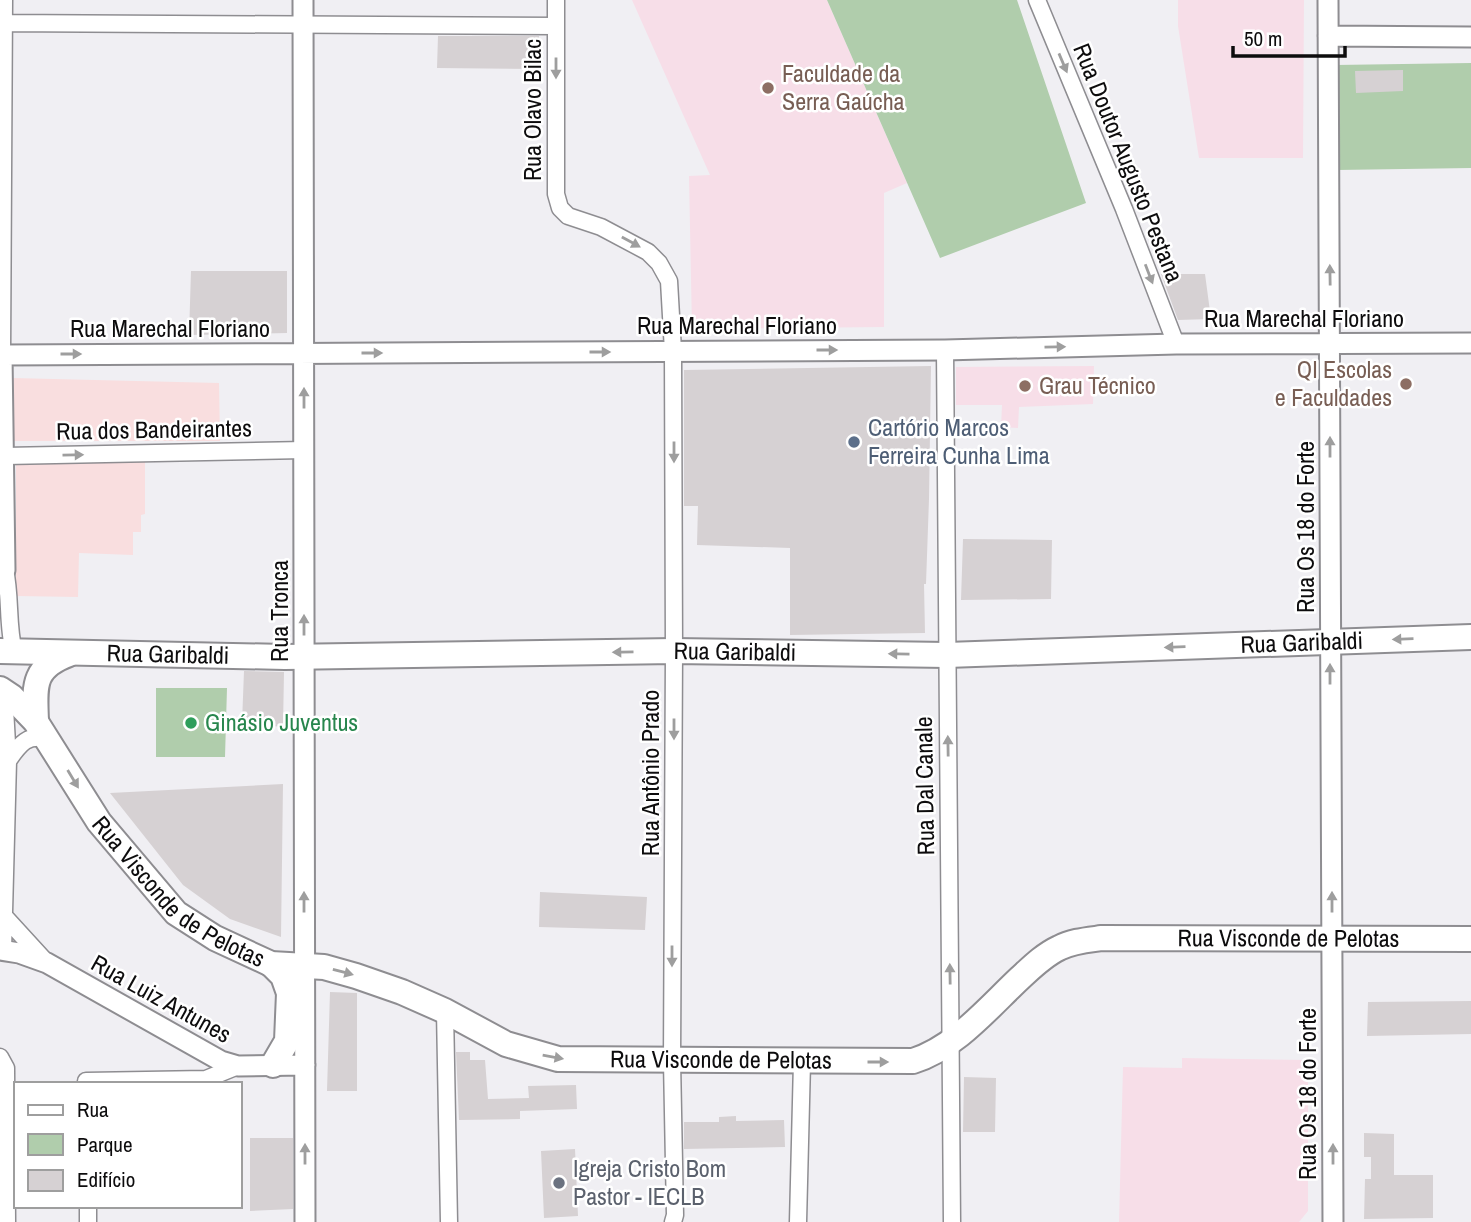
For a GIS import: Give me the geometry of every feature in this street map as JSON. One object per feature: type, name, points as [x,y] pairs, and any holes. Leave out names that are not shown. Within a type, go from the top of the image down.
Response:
[{"type":"main road","name":"Rua Garibaldi","points":[[7,651],[304,656],[674,651],[947,655],[1471,637]]},
{"type":"main road","points":[[42,731],[36,692],[40,672],[53,660],[69,654]]},
{"type":"main road","name":"Rua Visconde de Pelotas","points":[[2,690],[42,731],[99,822],[176,913],[215,939],[271,964],[324,968],[356,976],[445,1011],[506,1044],[558,1059],[913,1061],[929,1056],[950,1042],[1042,958],[1060,947],[1078,941],[1102,938],[1471,939]]},
{"type":"main road","points":[[271,964],[283,976],[289,993],[287,1041],[273,1065]]},
{"type":"street","points":[[4,0],[2,367],[5,456],[3,578],[9,589],[10,634],[7,651]]},
{"type":"street","name":"Rua Tronca","points":[[303,0],[305,1222]]},
{"type":"street","name":"Rua Olavo Bilac","points":[[556,0],[556,194],[560,208],[568,216]]},
{"type":"street","name":"Rua Doutor Augusto Pestana","points":[[1037,0],[1124,209],[1176,344]]},
{"type":"street","name":"Rua Os 18 do Forte","points":[[1328,0],[1334,1222]]},
{"type":"street","points":[[2,23],[556,26]]},
{"type":"street","points":[[1328,36],[1471,37]]},
{"type":"street","name":"Rua Antônio Prado","points":[[568,216],[628,239],[659,263],[669,281],[673,351],[673,1222]]},
{"type":"street","name":"Rua Marechal Floriano","points":[[2,367],[304,354],[1471,343]]},
{"type":"street","name":"Rua Dal Canale","points":[[945,350],[952,1222]]},
{"type":"street","name":"Rua dos Bandeirantes","points":[[5,456],[304,450]]},
{"type":"street","points":[[2,690],[8,761],[2,950]]},
{"type":"street","points":[[8,761],[21,743],[39,736],[42,731]]},
{"type":"street","points":[[2,916],[47,963]]},
{"type":"street","name":"Rua Luiz Antunes","points":[[2,950],[47,963],[212,1057],[237,1066],[305,1065]]},
{"type":"street","points":[[445,1011],[449,1222]]},
{"type":"street","points":[[0,1057],[6,1069],[7,1222]]},
{"type":"street","points":[[798,1222],[802,1062]]},
{"type":"street","points":[[86,1082],[206,1079],[237,1066]]},
{"type":"shaded area","name":"Faculdade da Serra Gaúcha","points":[[632,0],[827,0],[907,183],[884,193],[884,327],[692,329],[689,176],[710,175]]},
{"type":"shaded area","points":[[1178,0],[1304,0],[1303,158],[1199,158],[1178,26]]},
{"type":"shaded area","name":"Grau Técnico","points":[[1094,366],[1093,404],[1019,407],[1018,428],[1001,427],[1002,405],[956,405],[956,367]]},
{"type":"shaded area","points":[[12,378],[219,383],[220,441],[12,441]]},
{"type":"shaded area","points":[[145,458],[145,514],[141,515],[141,532],[133,532],[133,555],[79,553],[78,597],[16,596],[16,460]]},
{"type":"shaded area","points":[[1182,1058],[1308,1060],[1308,1211],[1299,1222],[1119,1222],[1123,1067],[1182,1068]]},
{"type":"green space","points":[[827,0],[1017,0],[1086,203],[940,258]]},
{"type":"green space","points":[[1471,63],[1471,168],[1337,170],[1335,65]]},
{"type":"green space","name":"Ginásio Juventus","points":[[156,688],[227,688],[225,757],[156,757]]},
{"type":"building","points":[[438,36],[539,36],[539,69],[437,68]]},
{"type":"building","points":[[1403,70],[1403,91],[1356,93],[1355,71]]},
{"type":"building","points":[[191,271],[287,271],[287,333],[189,335]]},
{"type":"building","points":[[1161,274],[1205,274],[1211,319],[1178,320]]},
{"type":"building","points":[[931,366],[929,499],[924,584],[925,633],[790,635],[790,548],[697,545],[698,506],[684,506],[684,370]]},
{"type":"building","points":[[963,539],[1052,540],[1051,599],[961,600]]},
{"type":"building","points":[[244,671],[284,672],[283,727],[242,723]]},
{"type":"building","points":[[283,784],[281,937],[230,919],[183,885],[110,793]]},
{"type":"building","points":[[540,892],[647,897],[645,930],[539,927]]},
{"type":"building","points":[[330,992],[357,993],[357,1091],[327,1091]]},
{"type":"building","points":[[1471,1001],[1471,1034],[1367,1036],[1368,1002]]},
{"type":"building","points":[[456,1052],[470,1052],[470,1060],[485,1060],[488,1099],[529,1098],[528,1086],[576,1085],[577,1109],[520,1111],[520,1119],[459,1120]]},
{"type":"building","points":[[964,1077],[996,1078],[995,1132],[963,1132]]},
{"type":"building","points":[[736,1116],[736,1121],[784,1120],[785,1147],[684,1149],[684,1122],[719,1122],[719,1117]]},
{"type":"building","points":[[1364,1133],[1394,1134],[1394,1175],[1433,1175],[1433,1218],[1364,1219],[1365,1179],[1371,1179],[1371,1157],[1364,1157]]},
{"type":"building","points":[[250,1138],[293,1138],[293,1209],[250,1211]]},
{"type":"building","name":"Igreja Cristo Bom Pastor - IECLB","points":[[575,1149],[578,1216],[544,1218],[541,1151]]},
{"type":"place","name":"Faculdade da Serra Gaúcha","points":[[768,88]]},
{"type":"place","name":"QI Escolas e Faculdades","points":[[1406,384]]},
{"type":"place","name":"Grau Técnico","points":[[1025,386]]},
{"type":"place","name":"Cartório Marcos Ferreira Cunha Lima","points":[[854,442]]},
{"type":"place","name":"Ginásio Juventus","points":[[191,723]]},
{"type":"place","name":"Igreja Cristo Bom Pastor - IECLB","points":[[559,1183]]}]
